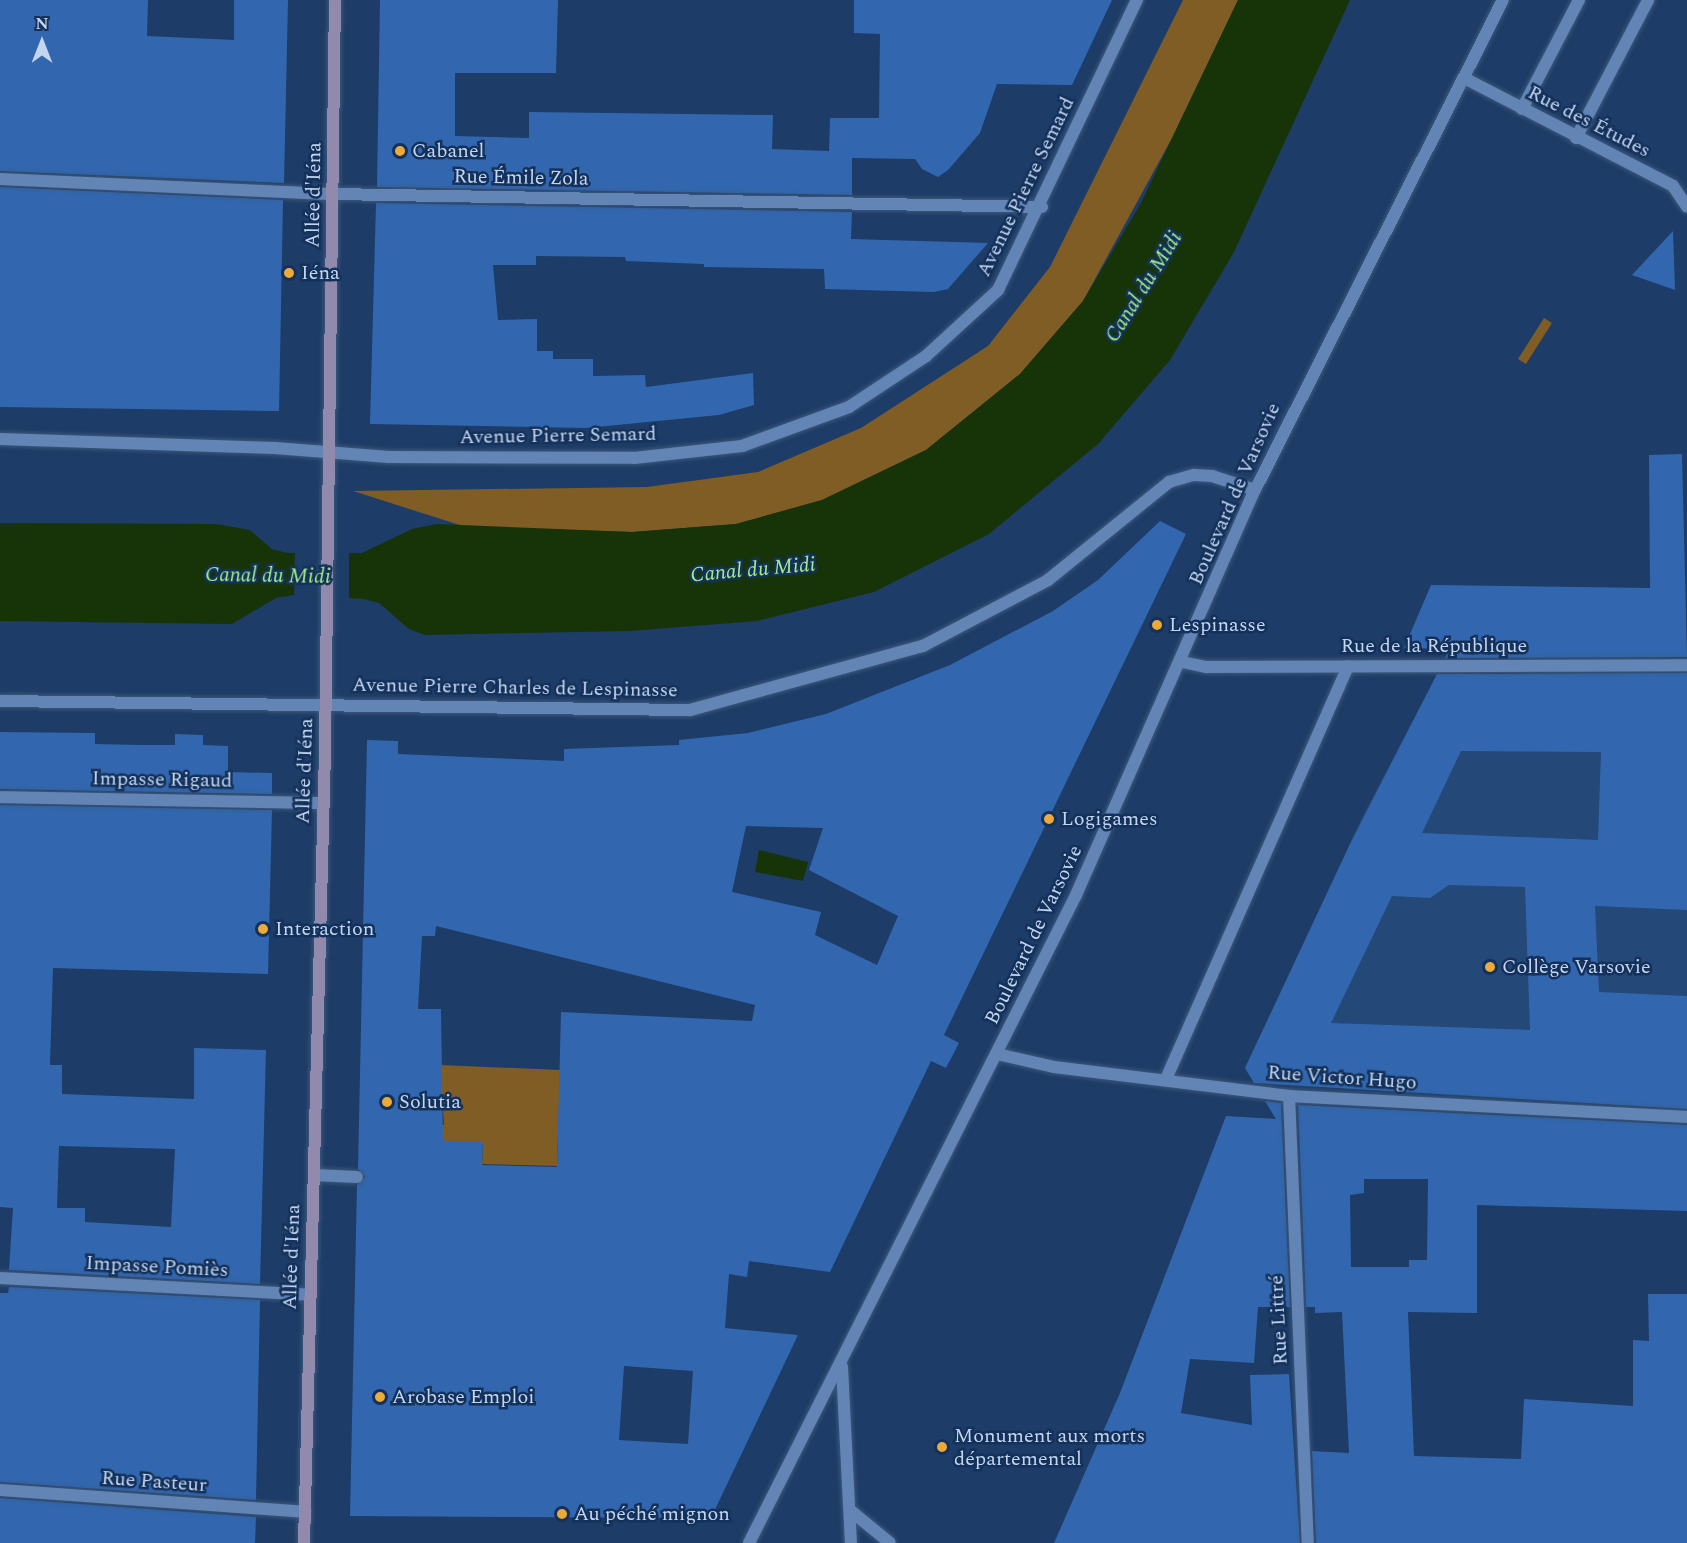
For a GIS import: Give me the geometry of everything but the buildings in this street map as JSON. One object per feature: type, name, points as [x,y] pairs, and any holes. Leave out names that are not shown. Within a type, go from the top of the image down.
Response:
[{"type":"main road","name":"Allée d'Iéna","points":[[304,1543],[326,704],[326,474],[334,194],[335,0]]},
{"type":"street","name":"Avenue Pierre Semard","points":[[0,439],[327,453],[634,458],[742,446],[849,407],[926,356],[998,290],[1042,207],[1137,0]]},
{"type":"street","name":"Boulevard de Varsovie","points":[[749,1543],[842,1366],[997,1054],[1182,662],[1255,490],[1466,79],[1503,0]]},
{"type":"street","points":[[1522,110],[1579,0]]},
{"type":"street","points":[[1576,138],[1648,0]]},
{"type":"street","name":"Rue des Études","points":[[1466,79],[1576,138],[1673,186],[1687,207]]},
{"type":"street","name":"Rue Émile Zola","points":[[0,179],[334,194],[1042,207]]},
{"type":"street","name":"Avenue Pierre Charles de Lespinasse","points":[[0,701],[690,710],[923,646],[1048,580],[1169,482],[1194,475],[1212,476],[1255,490]]},
{"type":"street","name":"Rue de la République","points":[[1182,662],[1206,667],[1687,665]]},
{"type":"street","points":[[1166,1078],[1348,666]]},
{"type":"street","name":"Impasse Rigaud","points":[[0,797],[323,803]]},
{"type":"street","name":"Rue Victor Hugo","points":[[997,1054],[1054,1067],[1166,1078],[1289,1096],[1687,1117]]},
{"type":"street","name":"Rue Littré","points":[[1289,1096],[1308,1543]]},
{"type":"street","points":[[314,1175],[357,1177]]},
{"type":"street","name":"Impasse Pomiès","points":[[1,1278],[310,1295]]},
{"type":"street","name":"Boulevard de Varsovie","points":[[842,1366],[851,1543]]},
{"type":"street","name":"Rue Pasteur","points":[[0,1490],[305,1512]]},
{"type":"street","points":[[850,1510],[890,1543]]},
{"type":"shaded area","points":[[1183,0],[1238,0],[1172,138],[1083,301],[1020,374],[926,450],[822,500],[736,524],[632,532],[466,527],[353,491],[647,487],[758,472],[861,428],[988,346],[1050,267]]},
{"type":"shaded area","points":[[1544,318],[1552,323],[1526,364],[1518,359]]},
{"type":"shaded area","name":"Collège Varsovie","points":[[1434,681],[1687,685],[1687,1099],[1252,1079],[1245,1068],[1364,813]]},
{"type":"shaded area","points":[[440,1065],[560,1070],[557,1166],[482,1164],[483,1143],[438,1147],[439,1124],[444,1125]]},
{"type":"water","name":"Canal du Midi","points":[[1238,0],[1350,0],[1234,252],[1170,360],[1098,444],[989,534],[874,592],[757,621],[629,631],[425,635],[409,629],[379,603],[364,599],[294,595],[276,598],[232,624],[0,621],[0,523],[216,524],[250,530],[272,549],[287,553],[362,553],[412,529],[437,524],[632,532],[736,524],[822,500],[926,450],[1020,374],[1083,301],[1141,203]]},
{"type":"water","points":[[759,850],[808,862],[803,881],[755,872]]},
{"type":"pier","points":[[295,550],[349,550],[349,601],[294,598]]},
{"type":"place","name":"Cabanel","points":[[400,151]]},
{"type":"place","name":"Iéna","points":[[289,273]]},
{"type":"place","name":"Lespinasse","points":[[1157,625]]},
{"type":"place","name":"Logigames","points":[[1049,819]]},
{"type":"place","name":"Interaction","points":[[263,929]]},
{"type":"place","name":"Collège Varsovie","points":[[1490,967]]},
{"type":"place","name":"Solutia","points":[[387,1102]]},
{"type":"place","name":"Arobase Emploi","points":[[380,1397]]},
{"type":"place","name":"Monument aux morts départemental","points":[[942,1447]]},
{"type":"place","name":"Au péché mignon","points":[[562,1514]]}]
